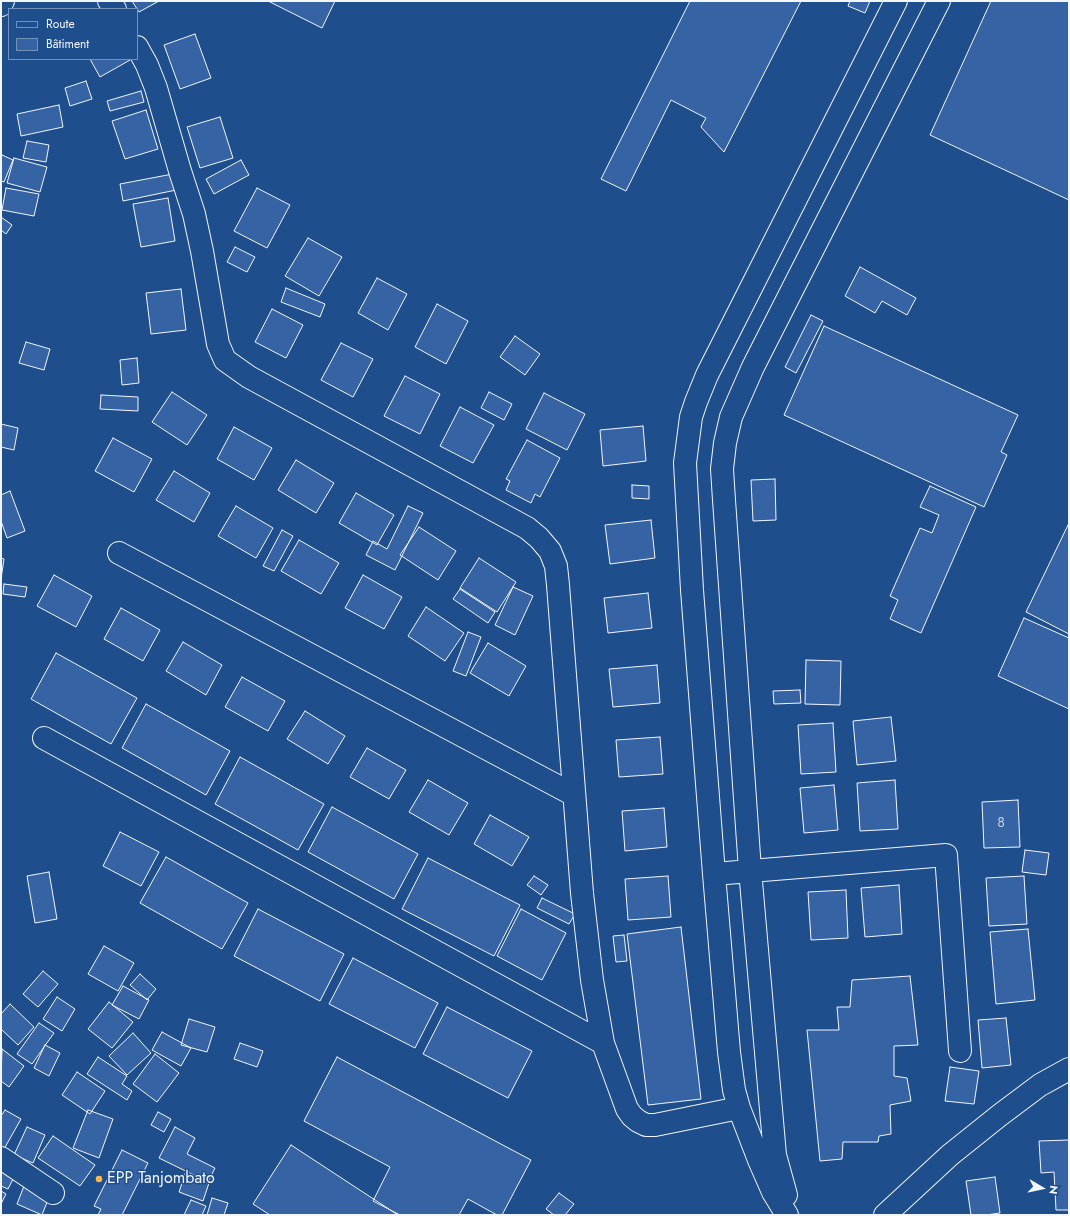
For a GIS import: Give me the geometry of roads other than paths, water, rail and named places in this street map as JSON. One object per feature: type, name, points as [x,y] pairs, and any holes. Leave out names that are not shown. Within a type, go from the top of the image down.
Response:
[{"type":"street","points":[[1,5],[3,1]]},
{"type":"street","points":[[787,1215],[773,1192],[759,1160],[739,1108],[734,1090],[714,874],[692,597],[685,463],[691,417],[696,402],[722,344],[896,1]]},
{"type":"street","points":[[792,1215],[775,1155],[750,870],[722,470],[725,443],[731,417],[753,367],[939,1]]},
{"type":"street","points":[[138,49],[147,64],[156,88],[194,214],[218,344],[225,360],[249,377],[527,528],[539,538],[550,551],[556,566],[558,585],[584,909],[592,980],[603,1043],[627,1109],[632,1116],[646,1125],[655,1125],[739,1108]]},
{"type":"street","points":[[119,553],[574,795]]},
{"type":"street","points":[[44,738],[603,1043]]},
{"type":"street","points":[[714,874],[946,855],[960,1050]]},
{"type":"street","points":[[885,1215],[950,1155],[1000,1115],[1040,1085],[1069,1069]]},
{"type":"street","points":[[1,1158],[53,1193]]},
{"type":"place","name":"EPP Tanjombato","points":[[99,1179]]}]
